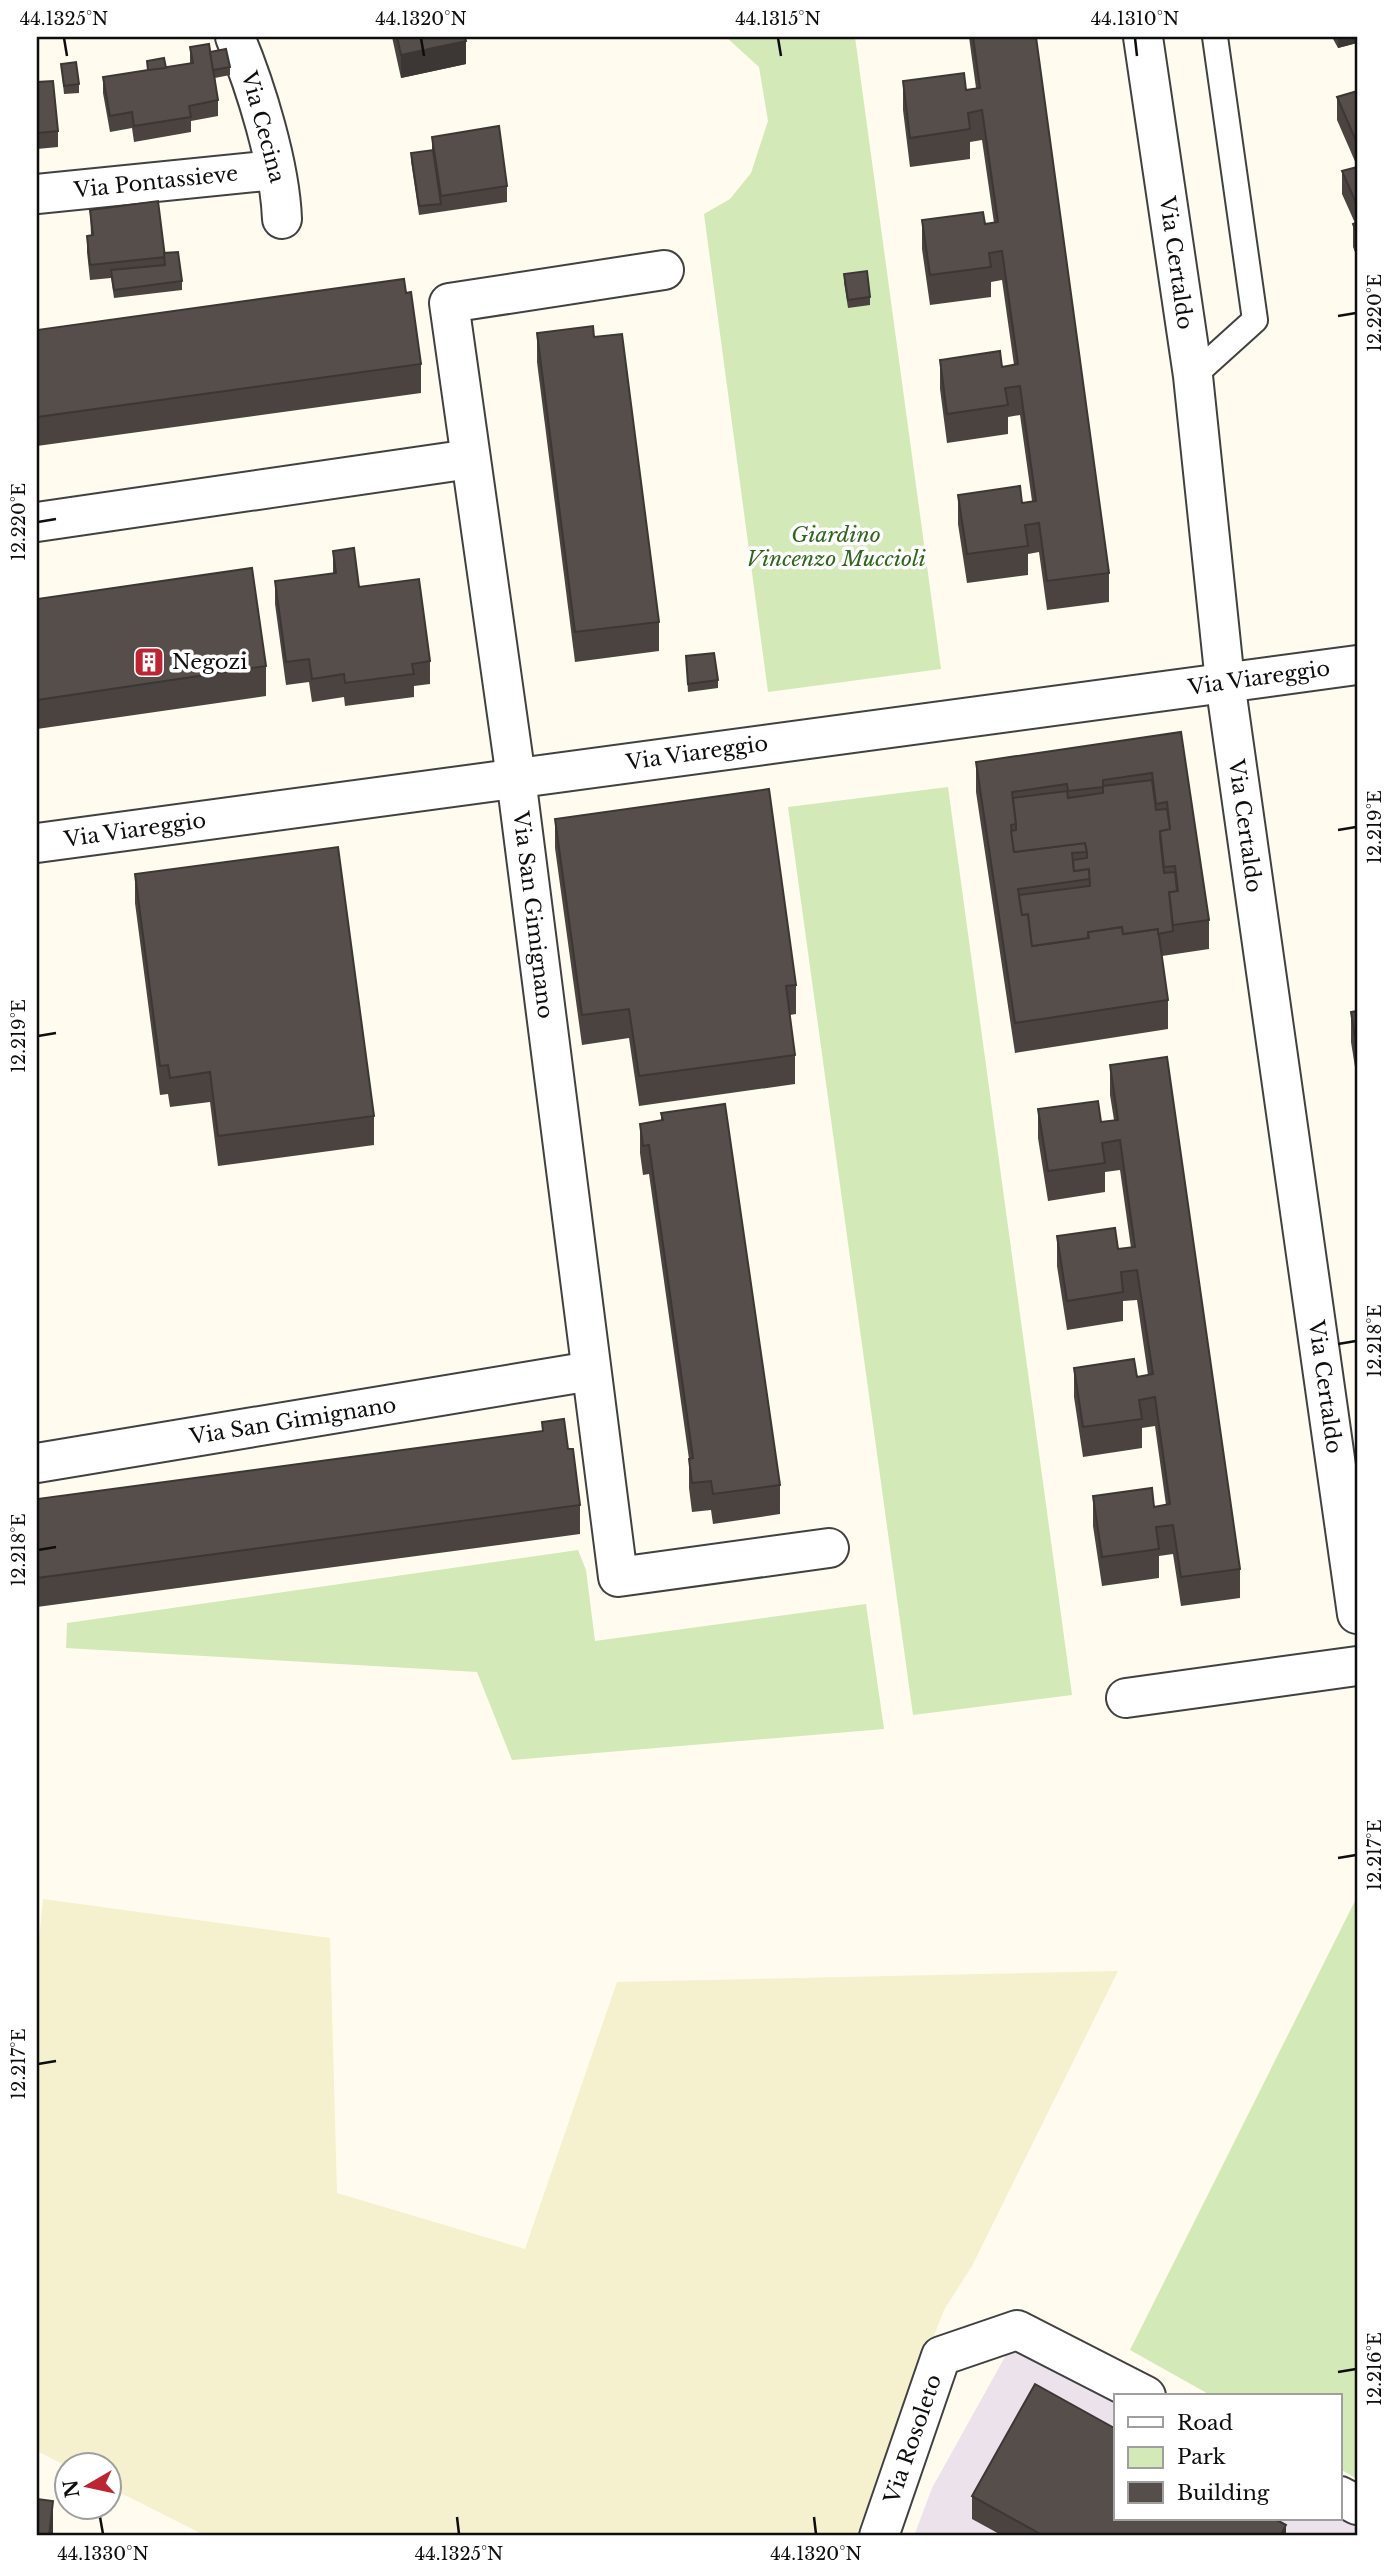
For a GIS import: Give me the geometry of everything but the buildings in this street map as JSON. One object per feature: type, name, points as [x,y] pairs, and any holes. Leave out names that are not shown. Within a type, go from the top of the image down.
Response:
[{"type":"street","name":"Via Cecina","points":[[235,37],[249,69],[281,194],[282,219]]},
{"type":"street","name":"Via Certaldo","points":[[1143,37],[1192,376],[1225,682],[1357,1614]]},
{"type":"street","name":"Via Pontassieve","points":[[37,194],[275,170]]},
{"type":"street","name":"Via San Gimignano","points":[[664,270],[449,303],[516,778],[618,1577],[829,1548]]},
{"type":"street","points":[[37,522],[470,459]]},
{"type":"street","name":"Via Viareggio","points":[[37,843],[1357,665]]},
{"type":"street","name":"Via San Gimignano","points":[[37,1463],[591,1371]]},
{"type":"street","points":[[1126,1698],[1357,1666]]},
{"type":"street","name":"Via Rosoleto","points":[[880,2536],[942,2356],[1017,2330],[1142,2394]]},
{"type":"lane","points":[[1192,376],[1255,320],[1215,37]]},
{"type":"shaded area","points":[[43,1899],[330,1938],[337,2193],[525,2249],[617,1982],[1118,1971],[972,2266],[944,2310],[856,2536],[206,2536],[122,2494],[122,2450],[52,2450],[52,2459],[37,2451],[37,1962]]},
{"type":"shaded area","points":[[1011,2346],[1114,2400],[1114,2520],[1342,2519],[1357,2527],[1357,2536],[914,2536],[932,2488]]},
{"type":"green space","name":"Giardino Vincenzo Muccioli","points":[[726,37],[855,37],[941,669],[768,692],[704,214],[730,199],[751,173],[768,121],[759,67]]},
{"type":"green space","points":[[948,787],[1072,1695],[913,1715],[788,807]]},
{"type":"green space","points":[[578,1550],[586,1570],[595,1641],[866,1604],[884,1729],[512,1760],[477,1672],[66,1648],[67,1623]]},
{"type":"green space","points":[[1357,1897],[1357,2479],[1342,2470],[1342,2394],[1208,2394],[1130,2350]]},
{"type":"place","name":"Negozi","points":[[149,662]]}]
